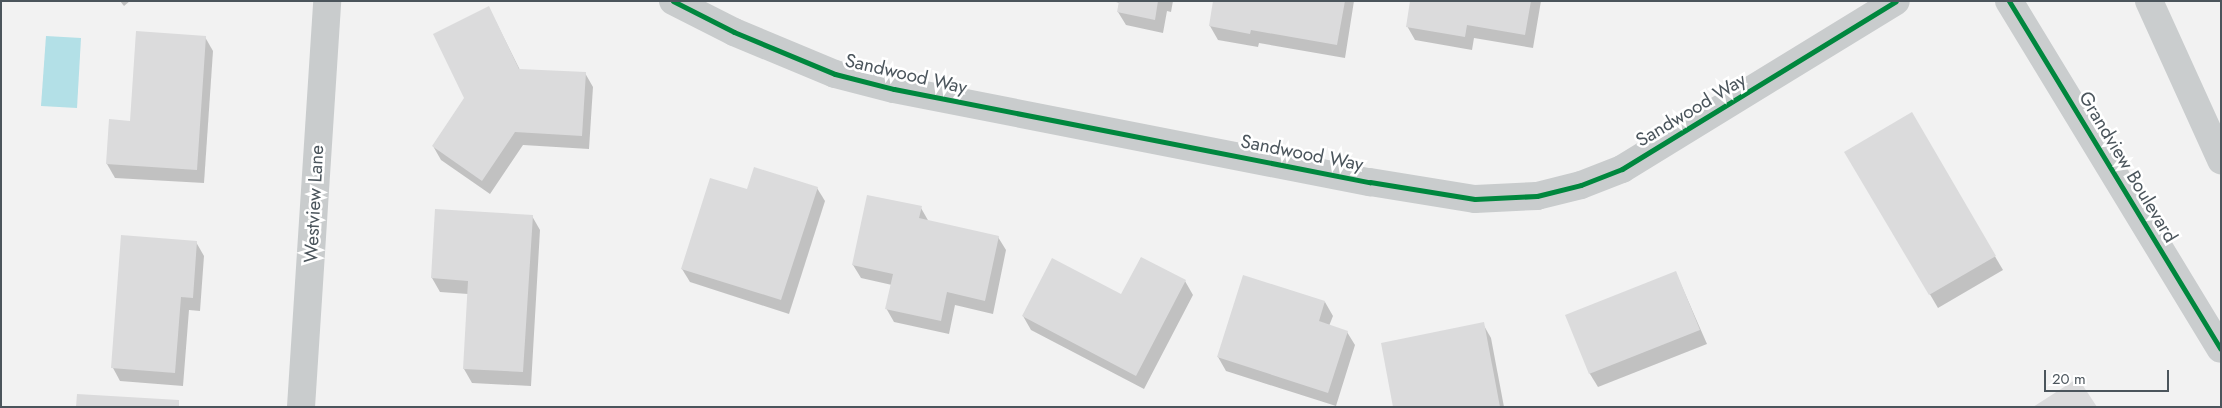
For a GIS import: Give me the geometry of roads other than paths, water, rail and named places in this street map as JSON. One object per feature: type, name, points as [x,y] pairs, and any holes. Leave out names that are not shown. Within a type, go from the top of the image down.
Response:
[{"type":"street","name":"Westview Lane","points":[[301,407],[327,1]]},
{"type":"street","name":"Sandwood Way","points":[[673,1],[734,32],[835,74],[894,89],[1370,182],[1474,199],[1537,196],[1581,185],[1622,169],[1896,1]]},
{"type":"street","name":"Grandview Boulevard","points":[[2009,1],[2221,349]]},
{"type":"street","points":[[2150,1],[2221,160]]},
{"type":"water","points":[[46,36],[81,38],[77,108],[41,106]]}]
